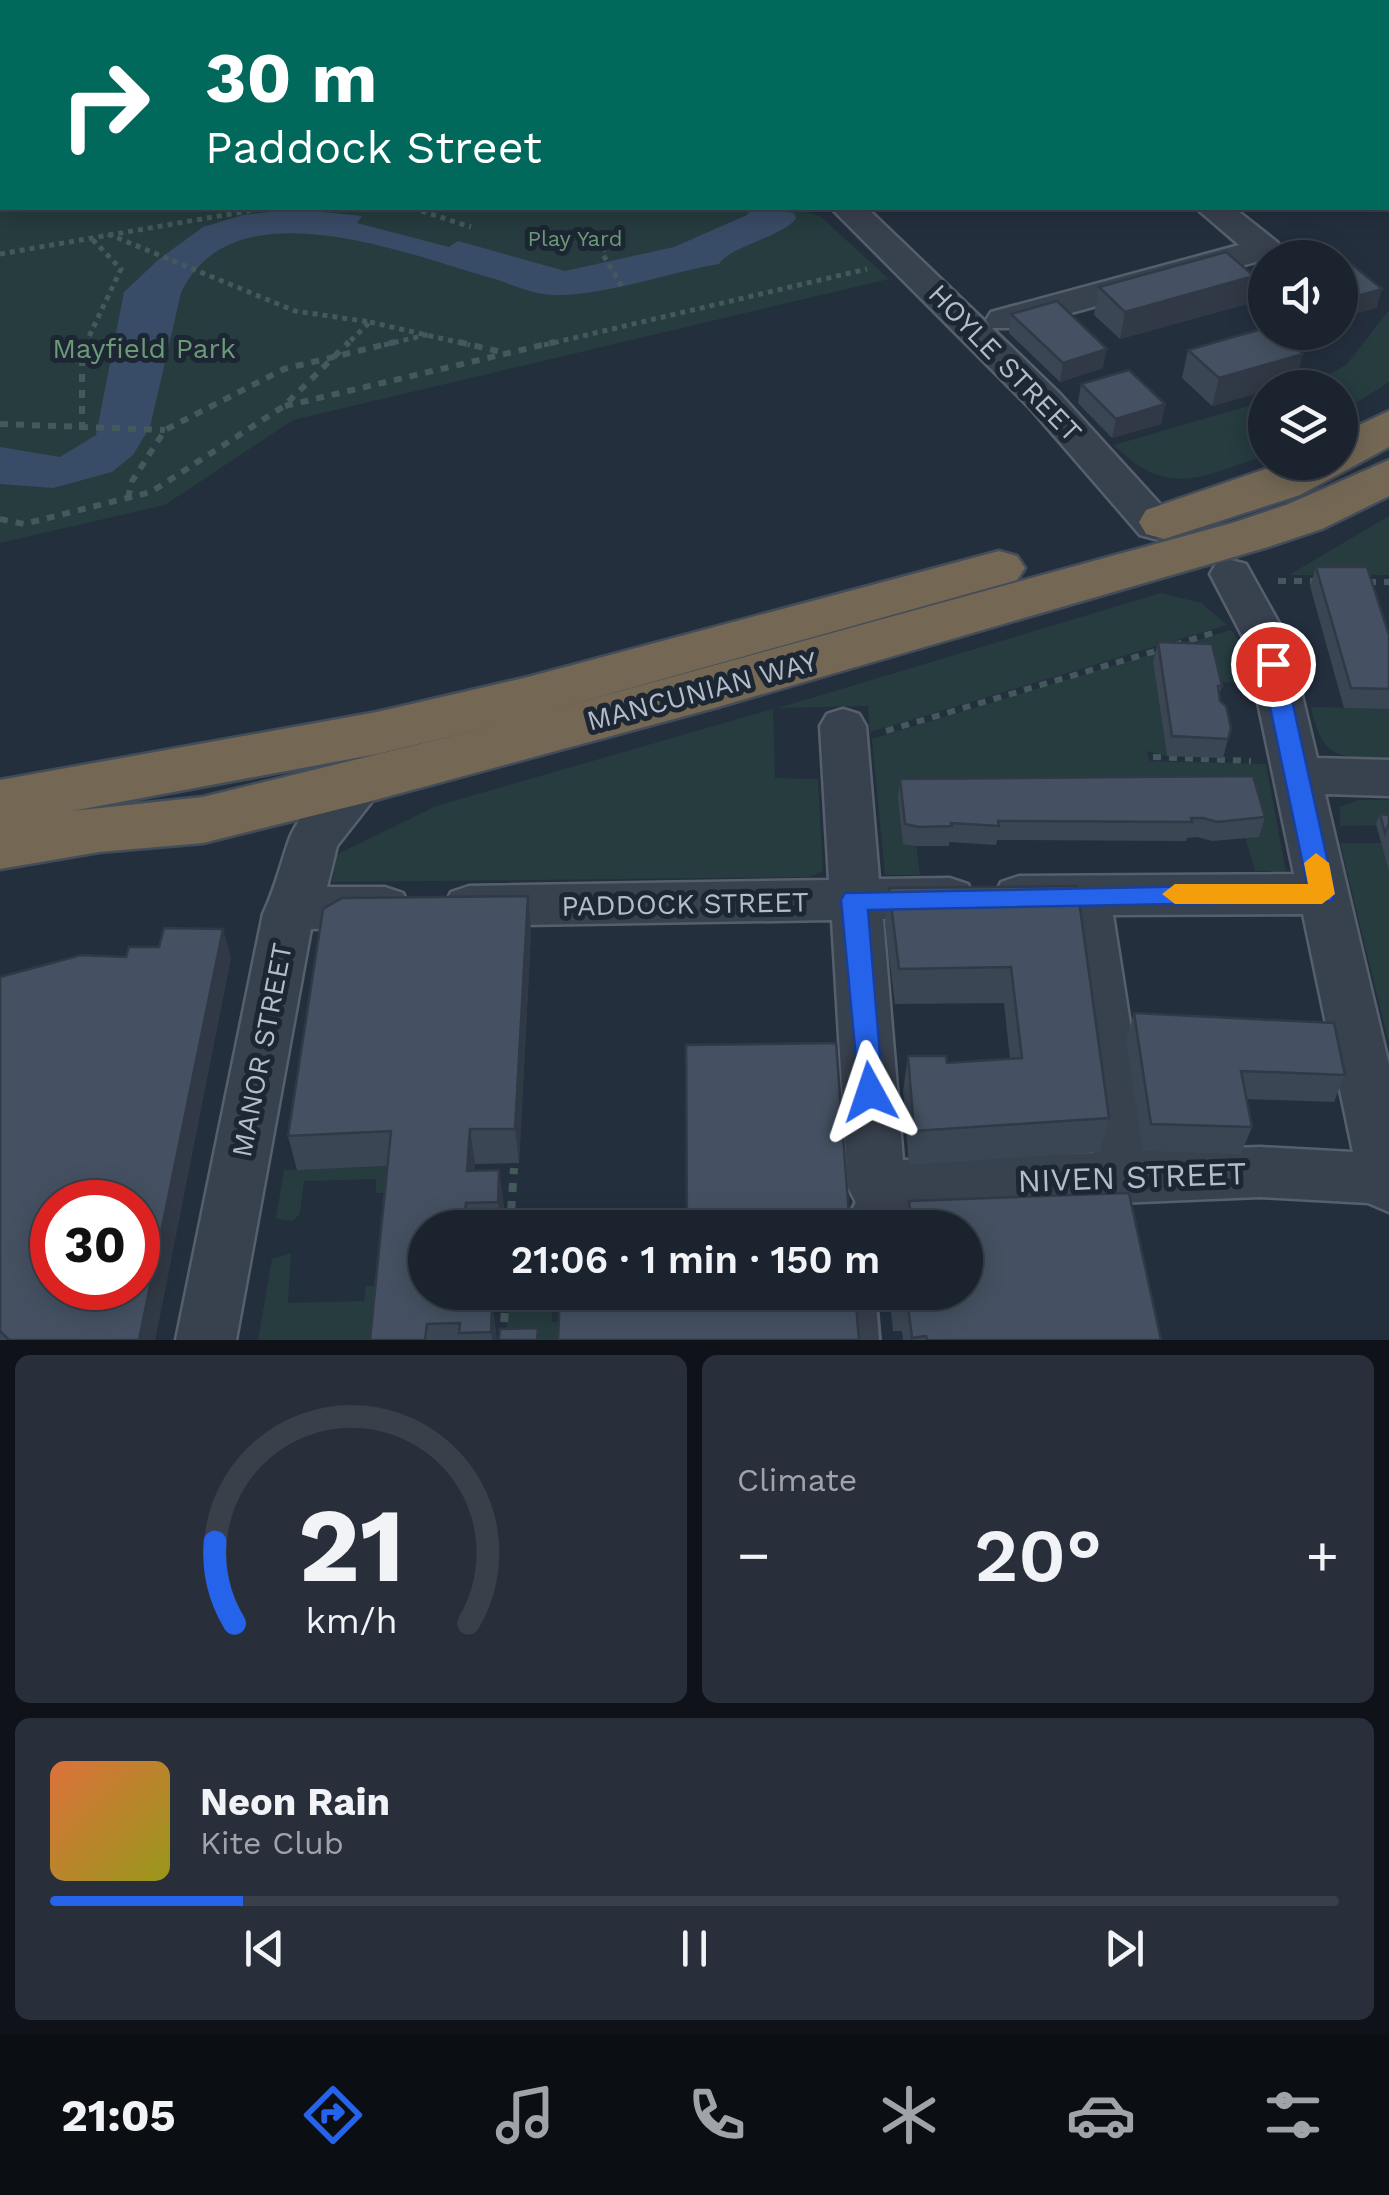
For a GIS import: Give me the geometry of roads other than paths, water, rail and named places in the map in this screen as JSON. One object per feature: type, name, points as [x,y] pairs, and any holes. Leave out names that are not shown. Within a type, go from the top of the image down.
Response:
[{"type":"highway","points":[[1358,445],[1389,426]]},
{"type":"highway","name":"MANCUNIAN WAY","points":[[0,846],[99,829],[202,820],[364,781],[754,677],[1250,536],[1304,518],[1389,476]]},
{"type":"highway","name":"MANCUNIAN WAY","points":[[0,802],[377,733],[528,697],[1155,524],[1290,480]]},
{"type":"highway","points":[[0,771],[103,784]]},
{"type":"highway","points":[[0,883],[100,864],[202,820]]},
{"type":"street","name":"HOYLE STREET","points":[[850,210],[1046,401],[1155,524]]},
{"type":"street","points":[[974,329],[1266,249],[1216,210]]},
{"type":"street","points":[[1251,578],[1267,640],[1286,769],[1322,894],[1386,1160]]},
{"type":"street","points":[[864,729],[854,900],[867,1207]]},
{"type":"street","points":[[1286,769],[1389,778]]},
{"type":"street","name":"MANOR STREET","points":[[206,1340],[288,914],[300,894],[305,859],[314,839],[364,781]]},
{"type":"street","points":[[1085,894],[1125,1176]]},
{"type":"street","name":"PADDOCK STREET","points":[[288,914],[321,907],[1085,894],[1322,894]]},
{"type":"street","name":"NIVEN STREET","points":[[867,1207],[1125,1176],[1260,1172],[1386,1160]]},
{"type":"lane","points":[[862,1310],[864,1340]]},
{"type":"water","points":[[286,210],[362,216],[357,223],[449,247],[458,241],[565,271],[674,247],[751,210],[769,210],[794,213],[796,219],[778,232],[733,252],[719,264],[601,291],[561,295],[536,293],[417,255],[325,235],[280,233],[240,241],[206,260],[181,293],[150,427],[133,455],[112,472],[53,488],[0,484],[0,447],[60,457],[96,435],[124,292],[158,260],[203,227],[243,215]]},
{"type":"park label","name":"Play Yard","points":[[575,238]]},
{"type":"park label","name":"Mayfield Park","points":[[144,348]]}]
